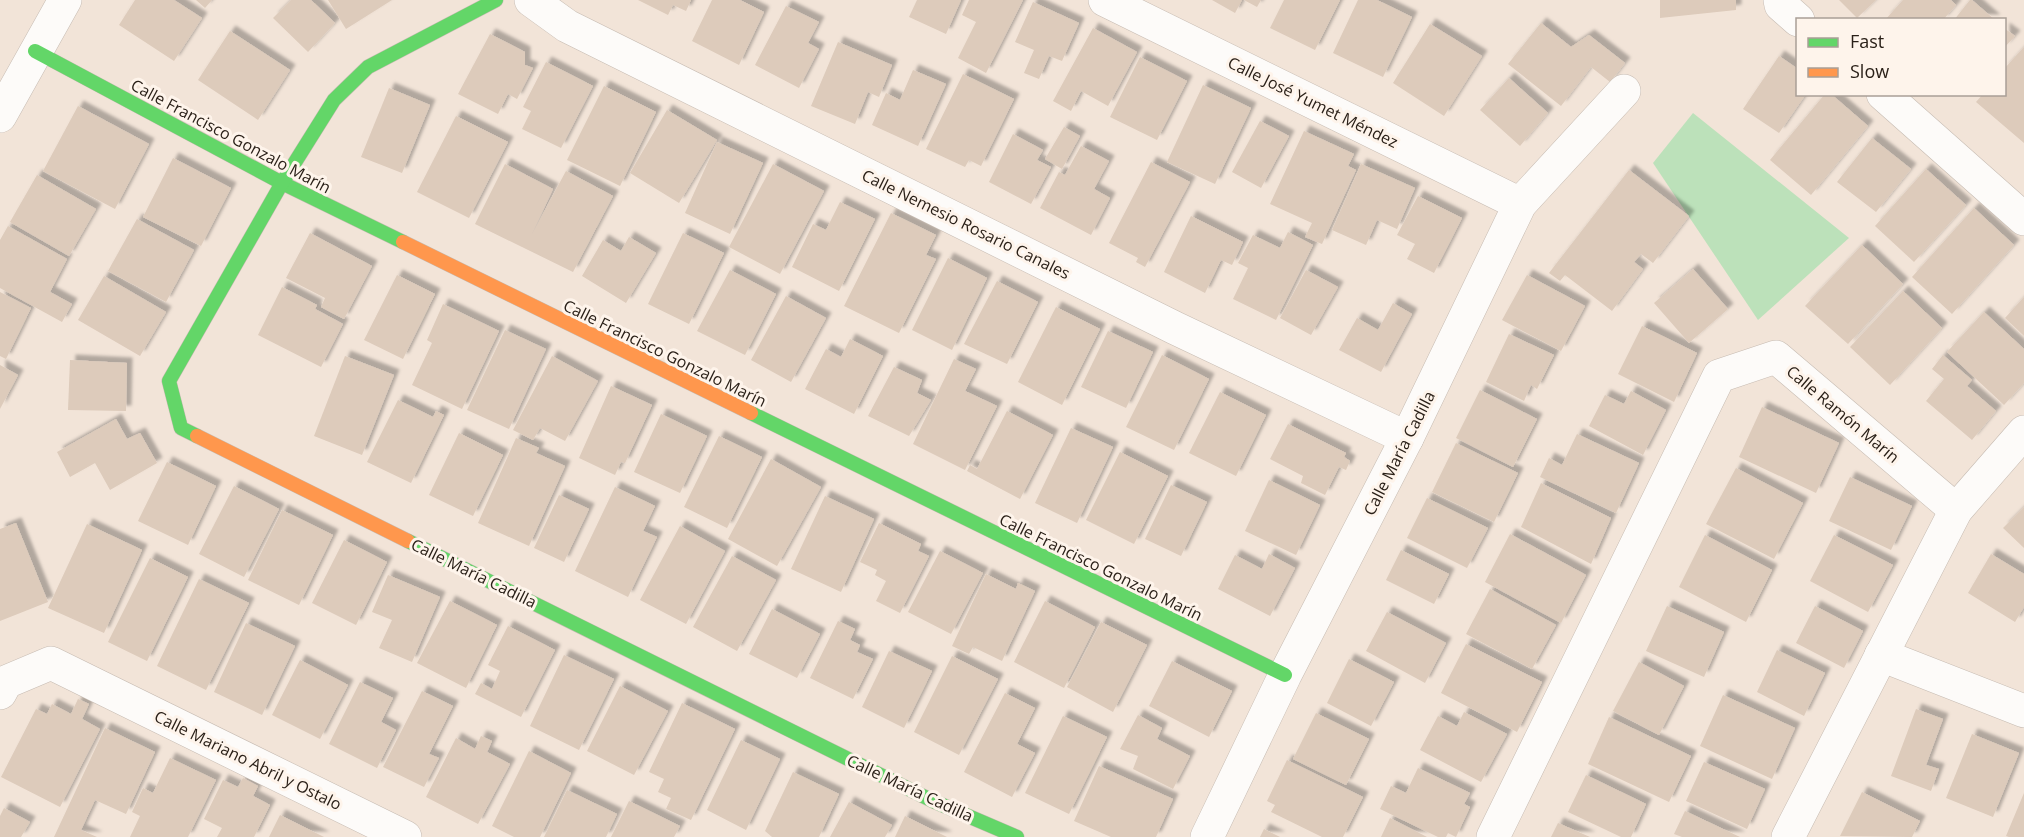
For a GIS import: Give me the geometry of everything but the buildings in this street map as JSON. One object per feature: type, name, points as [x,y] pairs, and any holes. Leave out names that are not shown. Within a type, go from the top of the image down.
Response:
[{"type":"street","points":[[0,116],[65,0]]},
{"type":"street","points":[[282,183],[334,100],[368,67],[496,0]]},
{"type":"street","name":"Calle Nemesio Rosario Canales","points":[[531,0],[578,31],[1175,328],[1407,438]]},
{"type":"street","name":"Calle José Yumet Méndez","points":[[1105,0],[1520,204]]},
{"type":"street","points":[[1780,0],[1781,5],[1796,19]]},
{"type":"street","name":"Calle Francisco Gonzalo Marín","points":[[35,51],[282,183],[1285,675]]},
{"type":"street","name":"Calle María Cadilla","points":[[1207,837],[1285,675],[1407,438],[1520,204],[1624,91]]},
{"type":"street","points":[[1884,96],[2024,219]]},
{"type":"street","name":"Calle María Cadilla","points":[[282,183],[169,381],[181,428],[933,801],[1017,837]]},
{"type":"street","name":"Calle Ramón Marín","points":[[1493,837],[1719,376],[1776,357],[1956,510]]},
{"type":"street","points":[[1788,837],[1956,510],[2024,432]]},
{"type":"street","points":[[1881,655],[2024,711]]},
{"type":"street","name":"Calle Mariano Abril y Ostalo","points":[[0,693],[6,682],[51,663],[405,837]]},
{"type":"green space","points":[[1693,113],[1849,238],[1758,320],[1653,163]]},
{"type":"traffic: fast","points":[[197,436],[181,428],[169,381],[282,183],[334,100],[368,67],[496,0]]},
{"type":"traffic: fast","points":[[35,51],[282,183],[403,242]]},
{"type":"traffic: fast","points":[[751,413],[1285,675]]},
{"type":"traffic: fast","points":[[408,541],[933,801],[1017,837]]},
{"type":"traffic: slow","points":[[403,242],[751,413]]},
{"type":"traffic: slow","points":[[197,436],[408,541]]}]
